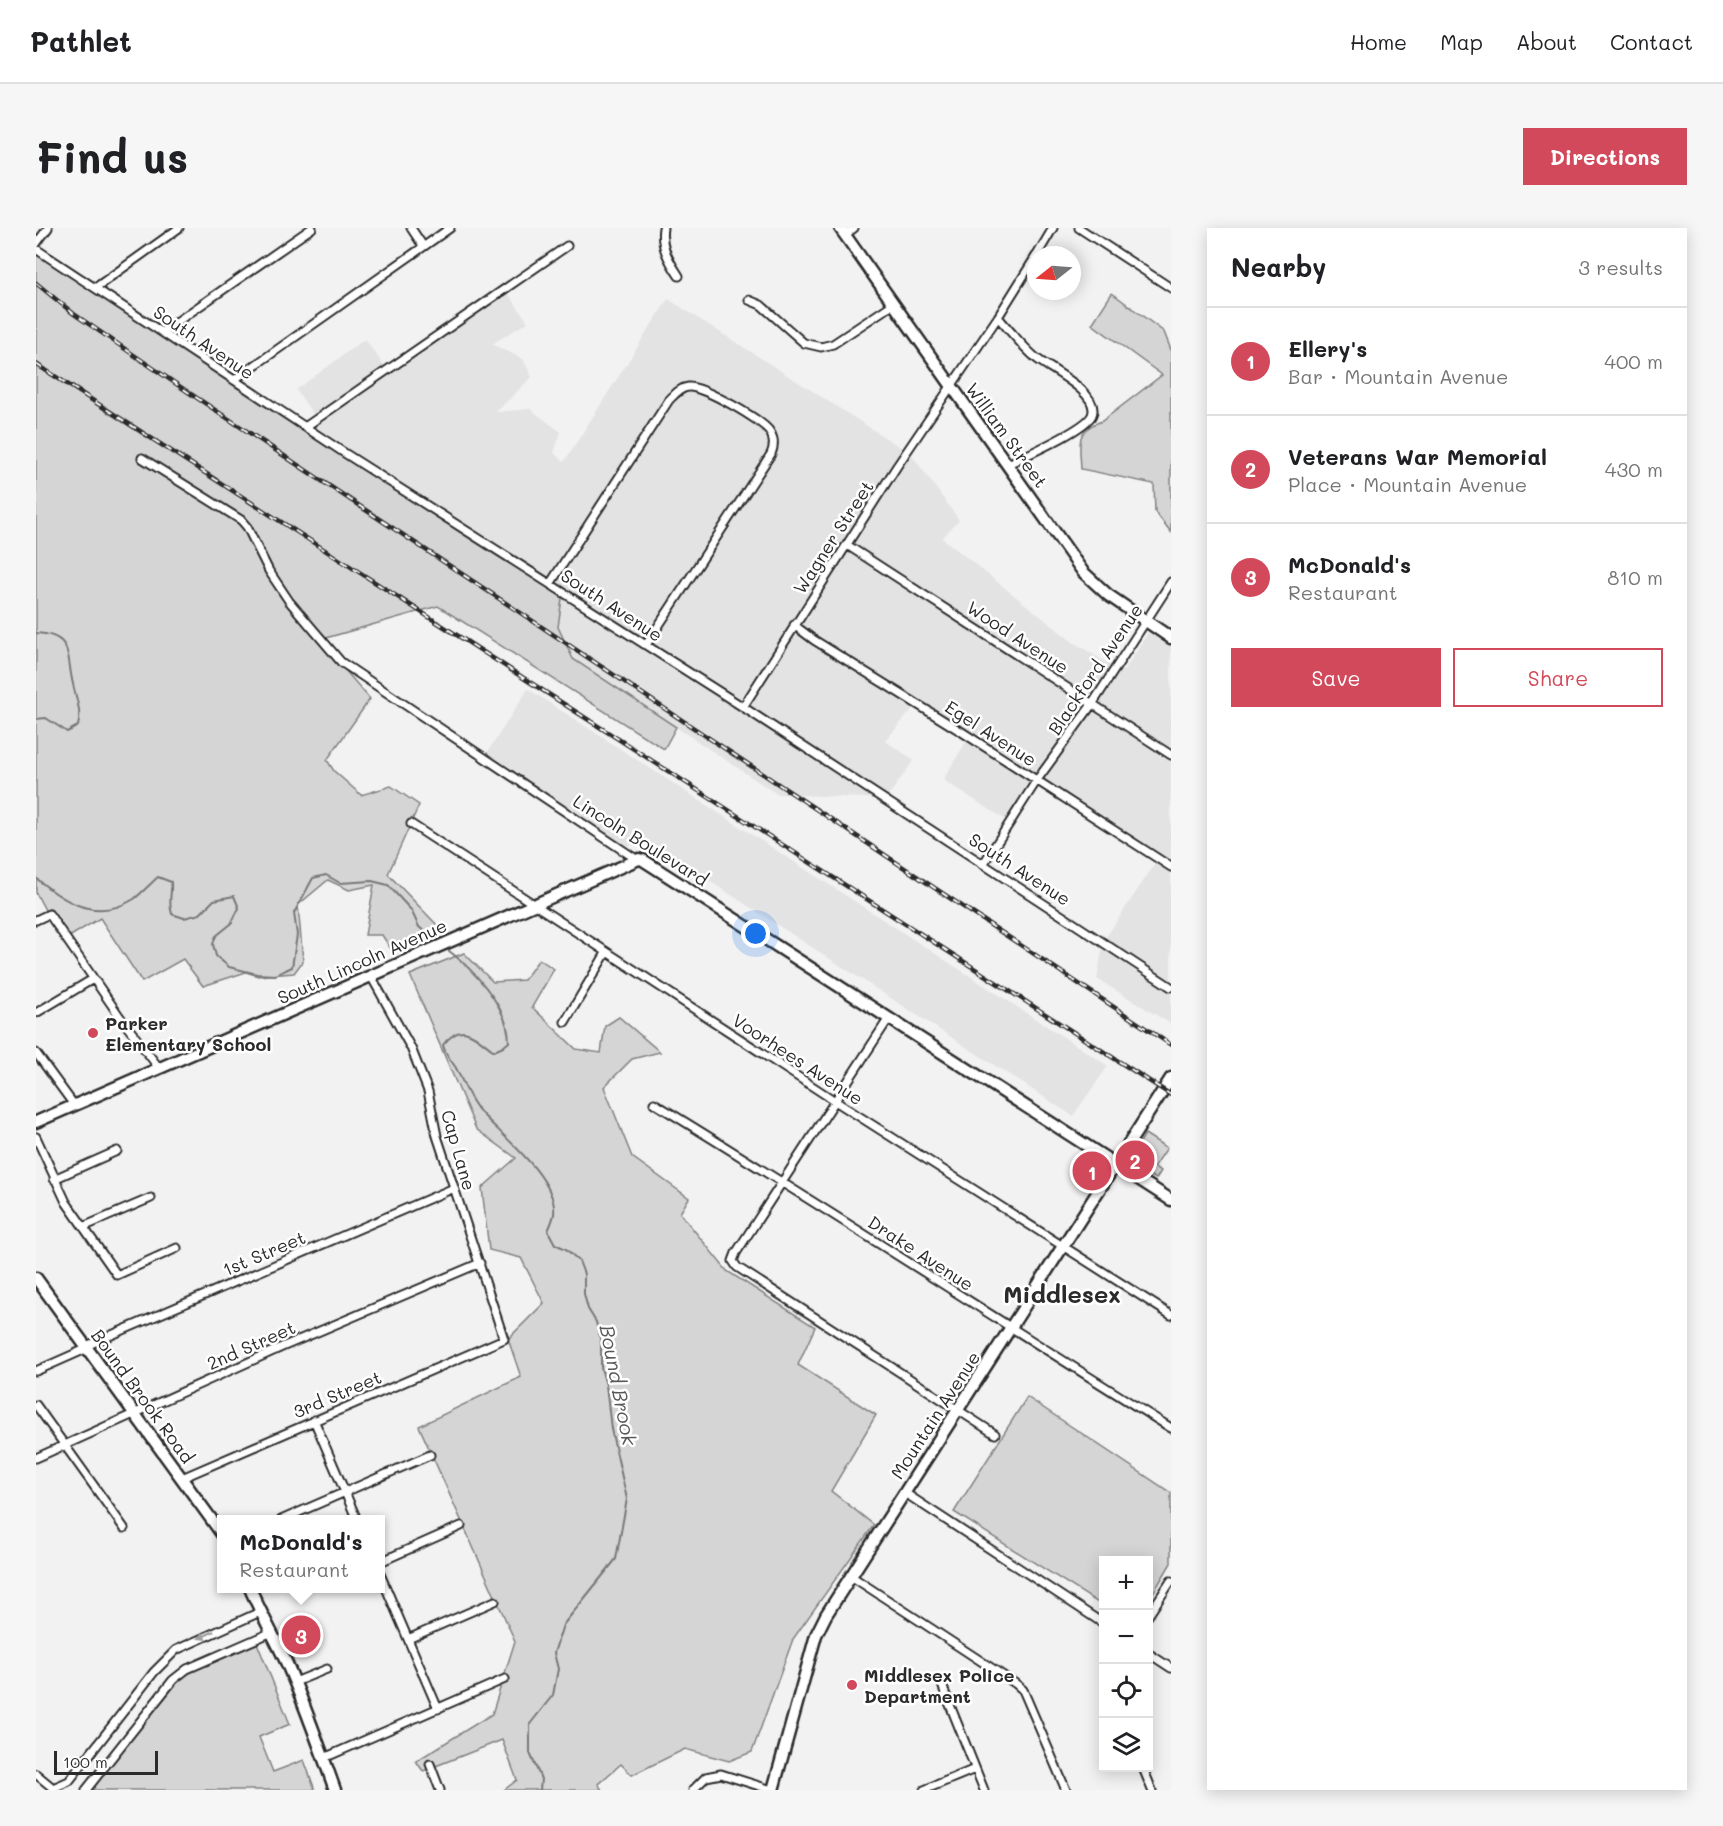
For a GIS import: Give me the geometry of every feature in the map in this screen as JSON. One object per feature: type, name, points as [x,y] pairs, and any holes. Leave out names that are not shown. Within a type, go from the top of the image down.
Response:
[{"type":"main road","name":"William Street","points":[[842,231],[1083,572],[1108,595],[1171,638]]},
{"type":"main road","name":"South Lincoln Avenue","points":[[36,1122],[636,859]]},
{"type":"main road","name":"Lincoln Boulevard","points":[[636,859],[643,860],[1171,1200]]},
{"type":"main road","name":"Mountain Avenue","points":[[773,1790],[816,1635],[826,1615],[1171,1078]]},
{"type":"main road","name":"Bound Brook Road","points":[[37,1282],[87,1347],[217,1527]]},
{"type":"main road","points":[[252,1593],[295,1682],[335,1790]]},
{"type":"street","points":[[36,244],[48,228]]},
{"type":"street","points":[[95,288],[179,228]]},
{"type":"street","points":[[162,332],[312,228]]},
{"type":"street","points":[[411,228],[423,246]]},
{"type":"street","points":[[234,380],[450,228]]},
{"type":"street","points":[[663,228],[664,249],[669,262],[679,276]]},
{"type":"street","points":[[842,231],[854,228]]},
{"type":"street","name":"Wagner Street","points":[[1042,246],[1053,228]]},
{"type":"street","points":[[1079,228],[1171,288]]},
{"type":"street","points":[[306,427],[567,246]]},
{"type":"street","name":"South Avenue","points":[[36,249],[306,427],[984,863],[1171,987]]},
{"type":"street","name":"Wagner Street","points":[[743,707],[897,466],[998,317],[1027,270]]},
{"type":"street","points":[[749,300],[761,305],[804,343],[821,347],[833,344],[893,304]]},
{"type":"street","points":[[998,317],[1034,356],[1080,387],[1088,399],[1092,414],[1070,433],[1008,464]]},
{"type":"street","points":[[550,584],[677,391],[696,386],[739,409],[770,430],[775,446],[646,645]]},
{"type":"street","name":"Lincoln Boulevard","points":[[142,459],[241,520],[247,526],[269,571],[289,601],[341,662],[636,859]]},
{"type":"street","name":"Wood Avenue","points":[[848,545],[1171,755]]},
{"type":"street","name":"Blackford Avenue","points":[[984,863],[1037,780],[1092,703],[1171,582]]},
{"type":"street","name":"Egel Avenue","points":[[794,625],[814,640],[1171,867]]},
{"type":"street","name":"Voorhees Avenue","points":[[411,824],[835,1101],[1171,1315]]},
{"type":"street","points":[[36,920],[49,914],[93,979],[159,1068]]},
{"type":"street","points":[[565,1022],[606,953]]},
{"type":"street","name":"Cap Lane","points":[[371,976],[411,1048],[428,1091],[437,1136],[504,1339]]},
{"type":"street","points":[[36,1013],[93,979]]},
{"type":"street","points":[[889,1018],[782,1181],[733,1261],[737,1267],[995,1434]]},
{"type":"street","points":[[36,1053],[74,1105]]},
{"type":"street","name":"Drake Avenue","points":[[654,1103],[782,1181],[1010,1329],[1171,1428]]},
{"type":"street","points":[[36,1137],[66,1202],[117,1275],[177,1248]]},
{"type":"street","points":[[54,1179],[117,1151]]},
{"type":"street","name":"1st Street","points":[[36,1371],[454,1188]]},
{"type":"street","points":[[83,1227],[151,1198]]},
{"type":"street","name":"2nd Street","points":[[36,1458],[480,1263]]},
{"type":"street","name":"3rd Street","points":[[182,1478],[504,1339]]},
{"type":"street","points":[[36,1405],[124,1528]]},
{"type":"street","points":[[314,1420],[355,1515]]},
{"type":"street","points":[[293,1515],[430,1455]]},
{"type":"street","points":[[905,1493],[1099,1621]]},
{"type":"street","points":[[385,1560],[461,1526]]},
{"type":"street","points":[[851,1576],[1023,1690],[1066,1790]]},
{"type":"street","points":[[1153,1610],[1171,1581]]},
{"type":"street","points":[[385,1584],[438,1709]]},
{"type":"street","points":[[408,1639],[495,1601]]},
{"type":"street","points":[[36,1774],[52,1789],[69,1781],[154,1672],[176,1650],[260,1612]]},
{"type":"street","points":[[86,1790],[173,1680],[187,1669],[272,1632]]},
{"type":"street","points":[[1153,1656],[1171,1668]]},
{"type":"street","points":[[295,1682],[327,1668]]},
{"type":"street","points":[[324,1758],[505,1679]]},
{"type":"street","points":[[942,1684],[984,1790]]},
{"type":"street","points":[[430,1764],[440,1790]]},
{"type":"street","points":[[924,1790],[975,1769]]},
{"type":"street","points":[[1145,1772],[1152,1790]]},
{"type":"street","points":[[693,1790],[712,1774],[721,1774],[773,1790]]},
{"type":"shaded area","points":[[36,251],[563,591],[558,627],[573,659],[676,727],[664,749],[438,606],[319,640],[370,699],[327,760],[334,771],[361,795],[391,786],[419,805],[388,874],[439,927],[391,949],[382,935],[365,935],[374,885],[349,890],[328,880],[298,905],[303,961],[294,973],[258,976],[246,972],[203,986],[183,959],[142,982],[100,918],[69,937],[52,923],[36,893]]},
{"type":"shaded area","points":[[507,292],[528,322],[492,344],[523,359],[532,377],[496,412],[530,409],[561,432],[554,453],[564,462],[668,299],[911,454],[959,520],[942,538],[1073,642],[1124,671],[1148,633],[1171,646],[1171,1024],[1097,979],[1104,940],[1159,858],[1041,783],[1014,825],[943,780],[969,737],[917,704],[885,741],[914,760],[886,799],[777,794],[573,659],[558,627],[309,427],[318,421],[296,390],[365,339],[390,374]]},
{"type":"shaded area","points":[[1112,293],[1164,332],[1171,350],[1171,532],[1155,512],[1154,484],[1081,469],[1080,445],[1087,429],[1102,421],[1162,375],[1092,324]]},
{"type":"shaded area","points":[[528,689],[1108,1066],[1073,1116],[660,849],[641,844],[625,846],[485,756]]},
{"type":"shaded area","points":[[464,953],[493,982],[524,980],[539,959],[554,969],[532,1007],[576,1049],[601,1053],[605,1026],[619,1017],[660,1052],[632,1059],[604,1087],[632,1157],[689,1198],[680,1213],[727,1271],[815,1327],[798,1365],[876,1415],[831,1491],[874,1525],[793,1639],[752,1752],[729,1761],[685,1749],[632,1775],[621,1764],[598,1784],[602,1790],[504,1790],[517,1780],[502,1740],[423,1771],[416,1761],[492,1714],[515,1641],[419,1426],[521,1377],[508,1339],[544,1303],[521,1258],[489,1250],[482,1188],[516,1158],[476,1129],[410,975]]},
{"type":"shaded area","points":[[1145,1134],[1167,1148],[1154,1167],[1161,1171],[1156,1179],[1132,1165],[1131,1158]]},
{"type":"shaded area","points":[[1027,1397],[1171,1493],[1171,1563],[1153,1593],[1153,1556],[1099,1556],[1099,1603],[954,1512]]},
{"type":"shaded area","points":[[257,1643],[290,1724],[259,1737],[273,1772],[304,1760],[315,1790],[89,1790],[183,1676]]},
{"type":"waterway","name":"Bound Brook","points":[[36,633],[57,638],[63,643],[68,656],[79,715],[78,726],[67,732],[46,718],[36,719]]},
{"type":"waterway","name":"Bound Brook","points":[[36,878],[70,902],[94,909],[107,909],[134,899],[158,877],[171,882],[172,914],[184,918],[200,914],[214,900],[234,896],[239,908],[231,924],[216,936],[213,944],[216,956],[229,967],[257,974],[275,975],[292,967],[297,935],[294,913],[313,878],[326,875],[340,883],[372,881],[388,885],[411,910],[419,927],[437,941]]},
{"type":"waterway","name":"Bound Brook","points":[[444,947],[466,965],[487,988],[503,1015],[509,1042],[503,1047],[494,1051],[474,1036],[462,1032],[450,1037],[443,1045],[475,1105],[528,1160],[548,1187],[553,1201],[554,1214],[548,1231],[555,1244],[566,1249],[579,1261],[584,1274],[584,1294],[588,1309],[596,1322],[601,1342],[601,1368],[606,1385],[611,1429],[627,1499],[616,1559],[563,1625],[554,1653],[558,1669],[553,1695],[530,1724],[530,1753],[541,1779],[540,1790]]},
{"type":"railway","points":[[36,283],[74,314],[188,392],[1171,1045]]},
{"type":"railway","points":[[36,364],[1171,1095]]},
{"type":"place","name":"Parker Elementary School","points":[[93,1033]]},
{"type":"place","name":"Veterans War Memorial","points":[[1135,1160]]},
{"type":"place","name":"Ellery's","points":[[1092,1171]]},
{"type":"place","name":"McDonald's","points":[[301,1635]]},
{"type":"place","name":"Middlesex Police Department","points":[[852,1685]]},
{"type":"district","name":"Middlesex","points":[[1062,1293]]}]
